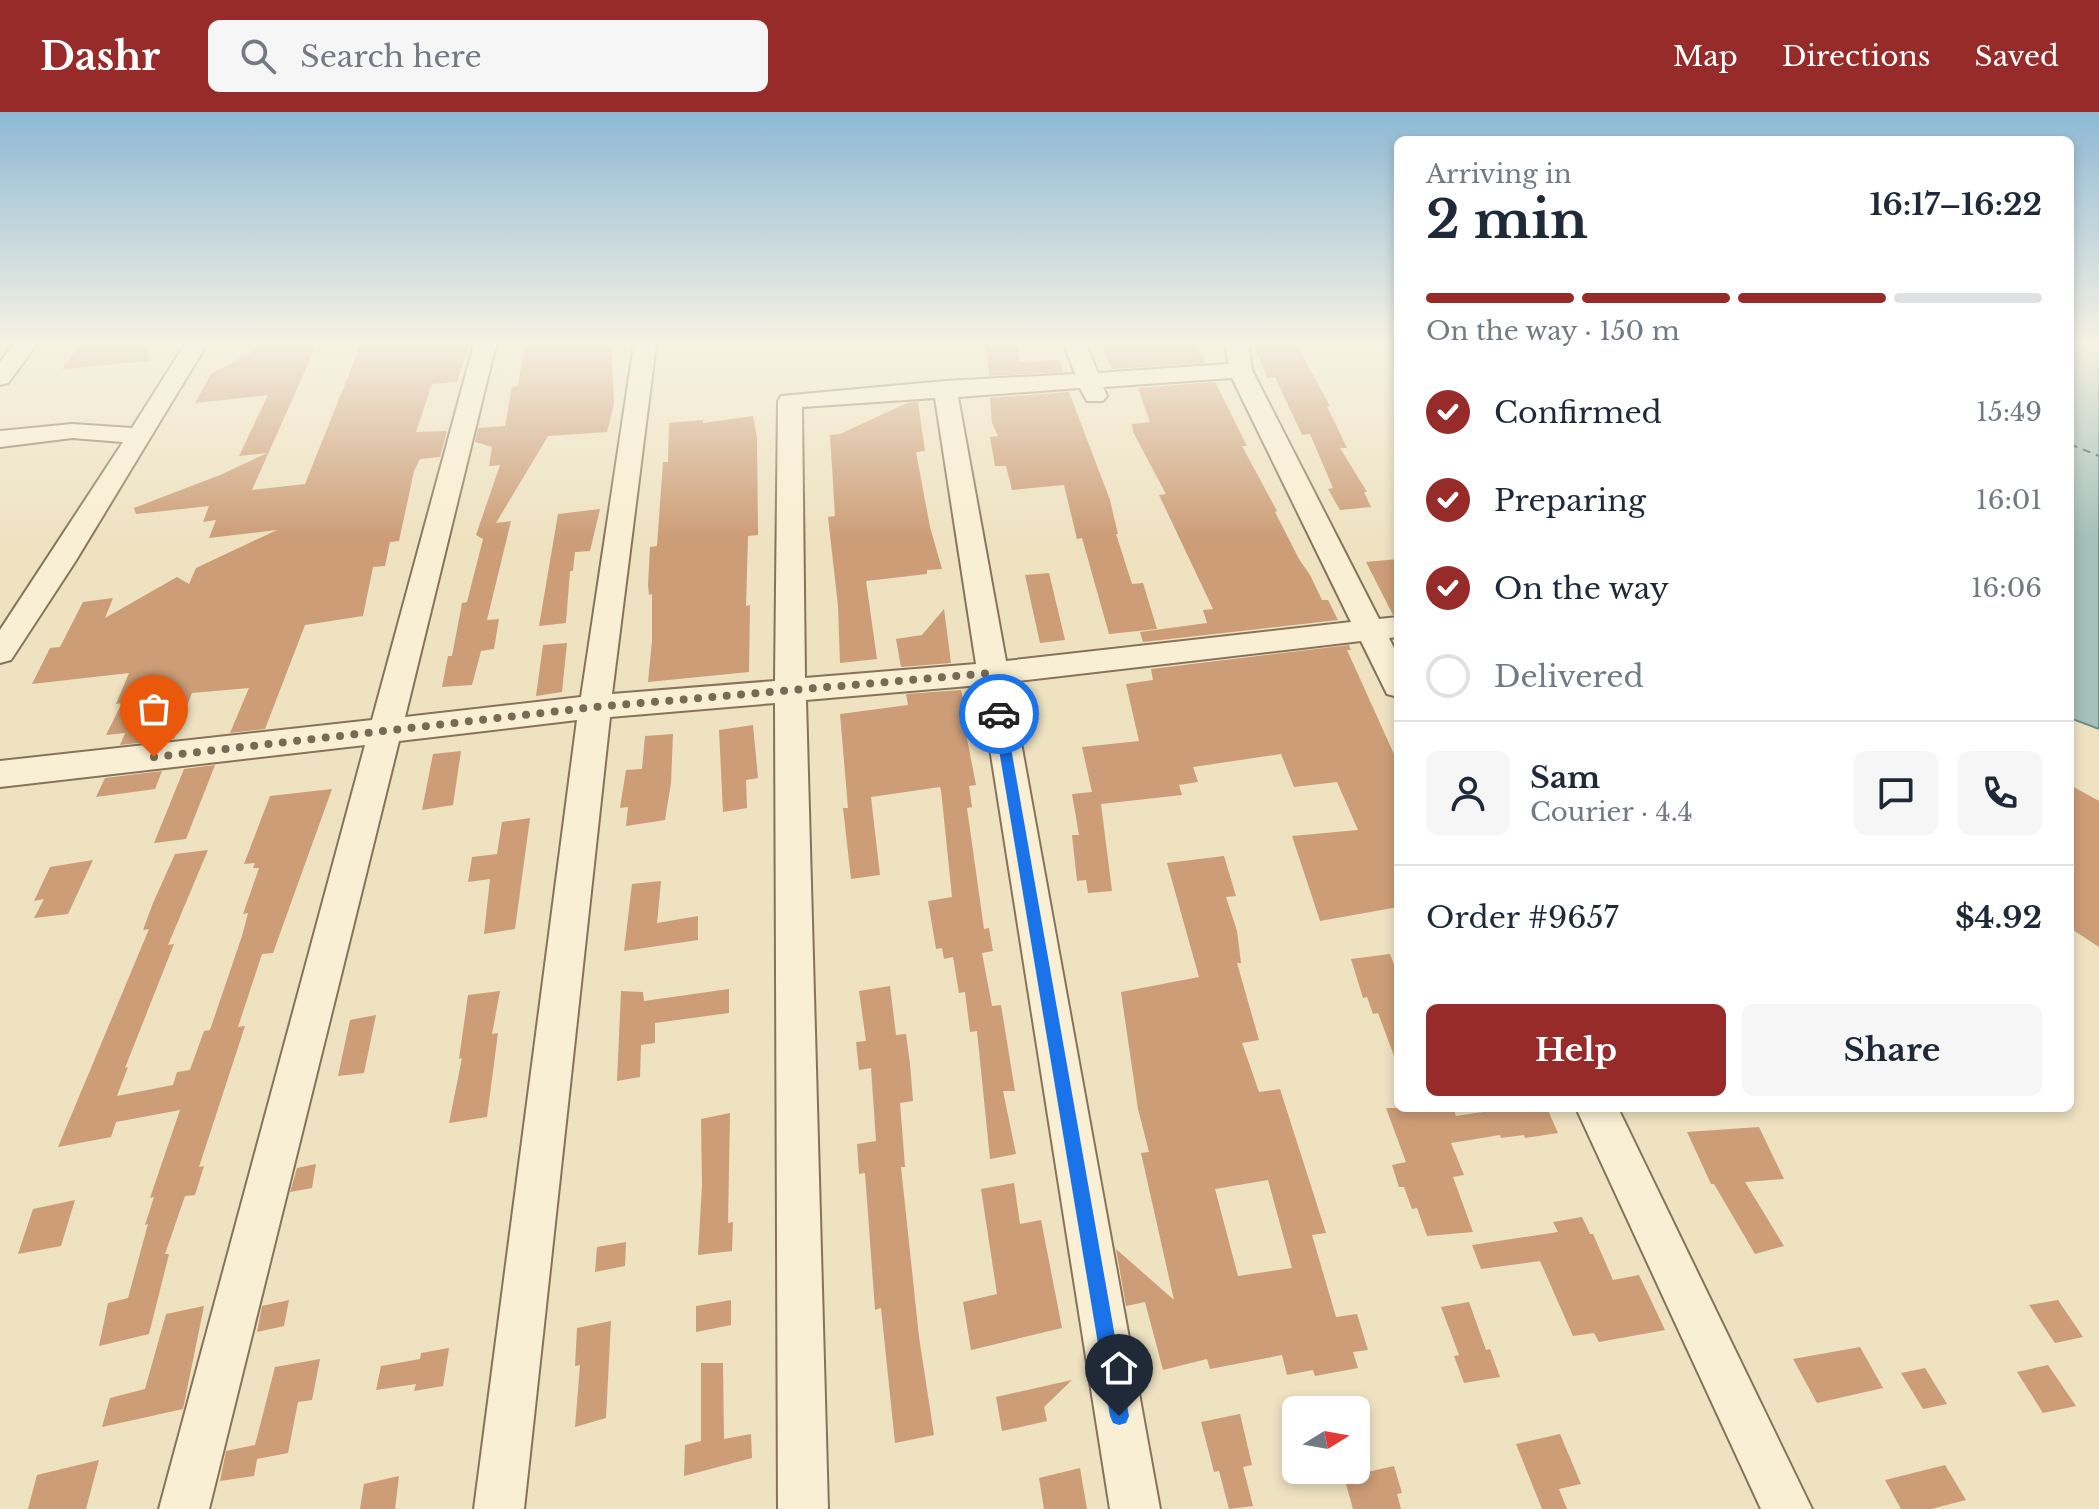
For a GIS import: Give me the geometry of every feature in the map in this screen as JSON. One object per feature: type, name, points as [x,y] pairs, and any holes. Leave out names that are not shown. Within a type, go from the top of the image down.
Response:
[{"type":"street","points":[[0,653],[156,409]]},
{"type":"street","points":[[184,1509],[468,409]]},
{"type":"street","points":[[499,1509],[595,707],[636,409]]},
{"type":"street","points":[[790,409],[790,689],[803,1509]]},
{"type":"street","points":[[948,409],[1135,1509]]},
{"type":"street","points":[[1266,409],[1385,629],[1394,668]]},
{"type":"street","points":[[0,439],[72,431],[140,436]]},
{"type":"street","points":[[0,774],[384,729],[790,689],[992,673],[1385,629]]},
{"type":"street","points":[[1599,1112],[1787,1509]]},
{"type":"water","points":[[2074,409],[2099,409],[2099,729],[2074,720]]},
{"type":"building","points":[[261,409],[288,409],[252,490],[305,484],[335,409],[424,409],[416,432],[447,431],[440,457],[420,459],[414,471],[399,541],[390,542],[385,566],[373,567],[363,616],[305,625],[265,729],[230,733],[249,688],[192,693],[174,739],[120,745],[125,733],[106,735],[122,703],[116,704],[129,673],[32,684],[50,648],[60,647],[83,602],[113,598],[105,618],[177,577],[189,584],[196,568],[277,530],[209,538],[216,520],[203,522],[209,506],[136,514],[134,508],[267,453],[239,456]]},
{"type":"building","points":[[508,409],[613,409],[607,432],[548,436],[496,523],[511,521],[487,620],[499,619],[494,649],[481,651],[472,685],[442,687],[448,656],[452,656],[462,603],[467,602],[483,539],[476,535],[500,465],[489,466],[492,447],[475,442],[478,428],[505,426]]},
{"type":"building","points":[[894,409],[919,409],[925,451],[916,452],[930,527],[942,569],[927,570],[927,574],[866,581],[877,659],[840,663],[838,606],[828,517],[835,516],[830,435],[840,434]]},
{"type":"building","points":[[991,409],[1076,409],[1110,500],[1116,534],[1132,584],[1143,583],[1157,629],[1109,634],[1082,538],[1077,539],[1064,485],[1012,490],[1006,466],[995,466],[990,437],[998,436],[992,423]]},
{"type":"building","points":[[1145,409],[1229,409],[1247,446],[1242,446],[1299,559],[1322,600],[1328,600],[1338,620],[1143,642],[1140,632],[1207,623],[1203,610],[1213,609],[1159,495],[1166,494],[1133,432],[1132,424],[1150,422]]},
{"type":"building","points":[[1290,409],[1329,409],[1347,448],[1340,448],[1367,492],[1364,492],[1371,507],[1340,510],[1328,489],[1333,488],[1310,434],[1302,435]]},
{"type":"building","points":[[753,416],[757,438],[758,535],[748,536],[746,606],[750,605],[749,672],[648,682],[652,641],[652,594],[649,595],[648,585],[650,547],[657,546],[663,462],[668,462],[669,423],[703,420],[703,423]]},
{"type":"building","points":[[600,509],[590,551],[575,552],[573,571],[570,571],[566,623],[539,626],[558,514]]},
{"type":"building","points":[[1394,559],[1394,615],[1393,615],[1366,562]]},
{"type":"building","points":[[1049,573],[1065,640],[1040,643],[1025,575]]},
{"type":"building","points":[[944,609],[951,663],[901,667],[896,639],[922,635]]},
{"type":"building","points":[[567,643],[562,692],[536,696],[543,645]]},
{"type":"building","points":[[1349,645],[1351,650],[1347,650],[1394,754],[1394,908],[1320,921],[1292,836],[1358,830],[1337,782],[1294,787],[1281,754],[1193,767],[1198,782],[1179,785],[1182,795],[1101,804],[1112,891],[1088,893],[1086,880],[1077,881],[1072,835],[1079,835],[1072,794],[1092,792],[1082,747],[1139,741],[1126,684],[1153,680],[1151,669]]},
{"type":"building","points":[[961,690],[966,712],[962,713],[976,785],[969,786],[972,807],[967,808],[984,929],[989,928],[993,951],[982,953],[992,1006],[1001,1005],[1015,1091],[1003,1091],[1016,1154],[990,1159],[977,1031],[970,1032],[965,992],[959,993],[953,957],[944,959],[942,948],[936,949],[928,901],[952,897],[940,787],[871,797],[880,875],[851,879],[843,808],[848,808],[840,714],[908,705],[906,694]]},
{"type":"building","points":[[753,725],[758,778],[746,780],[747,808],[723,812],[719,730]]},
{"type":"building","points":[[673,734],[671,783],[665,820],[626,826],[628,807],[620,808],[626,770],[642,769],[645,736]]},
{"type":"building","points":[[461,751],[453,805],[422,810],[433,754]]},
{"type":"building","points":[[215,765],[186,839],[154,843],[184,769]]},
{"type":"building","points":[[162,771],[155,789],[96,797],[105,778]]},
{"type":"building","points":[[2074,787],[2099,801],[2099,947],[2074,931]]},
{"type":"building","points":[[332,789],[273,953],[262,954],[238,1027],[245,1026],[199,1167],[204,1166],[195,1195],[185,1196],[165,1254],[169,1254],[149,1334],[99,1346],[108,1303],[128,1298],[154,1197],[150,1198],[180,1110],[116,1122],[111,1137],[58,1147],[149,929],[143,930],[153,903],[175,854],[208,850],[168,945],[174,944],[117,1096],[173,1085],[177,1072],[190,1070],[204,1031],[210,1030],[242,936],[248,913],[243,914],[259,868],[253,868],[255,863],[244,864],[270,796]]},
{"type":"building","points":[[530,818],[515,929],[484,934],[490,879],[468,882],[472,857],[497,854],[502,822]]},
{"type":"building","points":[[1224,856],[1236,896],[1226,897],[1237,931],[1241,963],[1237,963],[1259,1040],[1242,1043],[1259,1092],[1280,1089],[1326,1233],[1312,1235],[1336,1317],[1357,1314],[1368,1350],[1353,1352],[1358,1368],[1315,1376],[1313,1370],[1287,1375],[1282,1355],[1210,1369],[1207,1359],[1163,1370],[1145,1302],[1126,1306],[1116,1249],[1174,1300],[1141,1153],[1149,1152],[1138,1109],[1121,992],[1199,977],[1167,863]],"holes":[[[1268,1180],[1292,1268],[1238,1276],[1215,1189]]]},
{"type":"building","points":[[93,860],[68,914],[34,918],[44,899],[34,901],[50,867]]},
{"type":"building","points":[[661,881],[657,923],[698,916],[698,940],[624,951],[632,884]]},
{"type":"building","points":[[1390,954],[1394,964],[1394,1056],[1378,1013],[1373,1014],[1367,997],[1363,998],[1351,959]]},
{"type":"building","points":[[890,986],[896,1035],[906,1034],[910,1064],[913,1101],[900,1103],[905,1167],[901,1167],[919,1337],[934,1435],[895,1443],[881,1308],[875,1310],[865,1173],[859,1174],[857,1144],[876,1141],[871,1068],[859,1070],[856,1042],[866,1041],[859,991]]},
{"type":"building","points":[[729,989],[729,1013],[655,1023],[655,1043],[641,1045],[640,1077],[617,1081],[621,991],[643,992],[644,1001]]},
{"type":"building","points":[[500,991],[492,1034],[498,1033],[487,1117],[449,1123],[462,1058],[459,1059],[468,995]]},
{"type":"building","points":[[376,1015],[364,1073],[338,1076],[350,1020]]},
{"type":"building","points":[[1386,1108],[1394,1108],[1394,1112],[1454,1112],[1456,1116],[1483,1112],[1549,1112],[1558,1133],[1525,1138],[1524,1135],[1501,1138],[1500,1135],[1451,1143],[1464,1175],[1453,1177],[1473,1232],[1427,1236],[1417,1208],[1412,1209],[1404,1187],[1399,1187],[1392,1165],[1406,1162]]},
{"type":"building","points":[[730,1113],[728,1223],[733,1222],[732,1251],[698,1255],[702,1185],[701,1119]]},
{"type":"building","points":[[1759,1127],[1784,1179],[1745,1182],[1784,1246],[1755,1254],[1714,1184],[1711,1184],[1687,1132]]},
{"type":"building","points":[[316,1164],[312,1188],[290,1192],[297,1168]]},
{"type":"building","points":[[1014,1183],[1020,1224],[1041,1220],[1062,1328],[971,1350],[963,1302],[997,1294],[981,1189]]},
{"type":"building","points":[[75,1200],[61,1246],[18,1254],[33,1209]]},
{"type":"building","points":[[1582,1217],[1613,1280],[1639,1275],[1665,1330],[1599,1342],[1594,1333],[1573,1336],[1540,1261],[1481,1269],[1472,1245],[1558,1232],[1553,1222]]},
{"type":"building","points":[[626,1242],[625,1266],[595,1272],[597,1247]]},
{"type":"building","points":[[289,1300],[284,1326],[257,1332],[262,1306]]},
{"type":"building","points":[[731,1300],[731,1325],[696,1332],[696,1306]]},
{"type":"building","points":[[2058,1300],[2083,1337],[2055,1343],[2029,1305]]},
{"type":"building","points":[[1469,1302],[1486,1350],[1490,1349],[1500,1377],[1464,1383],[1454,1356],[1459,1355],[1441,1307]]},
{"type":"building","points":[[204,1306],[183,1409],[102,1427],[110,1398],[145,1389],[166,1314]]},
{"type":"building","points":[[611,1321],[606,1418],[575,1427],[580,1365],[575,1366],[577,1328]]},
{"type":"building","points":[[1860,1347],[1883,1388],[1817,1403],[1793,1359]]},
{"type":"building","points":[[449,1348],[443,1386],[414,1391],[416,1384],[376,1390],[381,1366],[420,1359],[421,1353]]},
{"type":"building","points":[[320,1359],[312,1400],[298,1402],[288,1453],[257,1459],[254,1476],[220,1481],[226,1451],[255,1445],[275,1367]]},
{"type":"building","points":[[701,1363],[723,1363],[724,1439],[751,1434],[752,1458],[684,1476],[685,1445],[701,1441]]},
{"type":"building","points":[[2048,1365],[2076,1406],[2043,1413],[2017,1372]]},
{"type":"building","points":[[1925,1368],[1947,1404],[1923,1409],[1901,1373]]},
{"type":"building","points":[[1072,1380],[1044,1407],[1047,1421],[1002,1431],[996,1397]]},
{"type":"building","points":[[1240,1414],[1252,1465],[1243,1467],[1253,1506],[1229,1509],[1219,1471],[1214,1472],[1201,1422]]},
{"type":"building","points":[[1560,1434],[1581,1484],[1559,1489],[1567,1509],[1542,1509],[1516,1444]]},
{"type":"building","points":[[99,1460],[86,1509],[28,1509],[37,1475]]},
{"type":"building","points":[[1945,1465],[1966,1500],[1931,1509],[1901,1509],[1885,1480]]},
{"type":"building","points":[[1394,1466],[1402,1493],[1397,1494],[1401,1509],[1353,1509],[1346,1484],[1370,1484],[1370,1471]]},
{"type":"building","points":[[1080,1468],[1087,1509],[1044,1509],[1039,1478]]},
{"type":"building","points":[[399,1476],[395,1509],[360,1509],[364,1484]]},
{"type":"ferry route","points":[[2074,446],[2099,456]]},
{"type":"way so far","points":[[154,757],[595,707],[992,673],[999,714]]},
{"type":"route","points":[[999,714],[1119,1416]]}]
